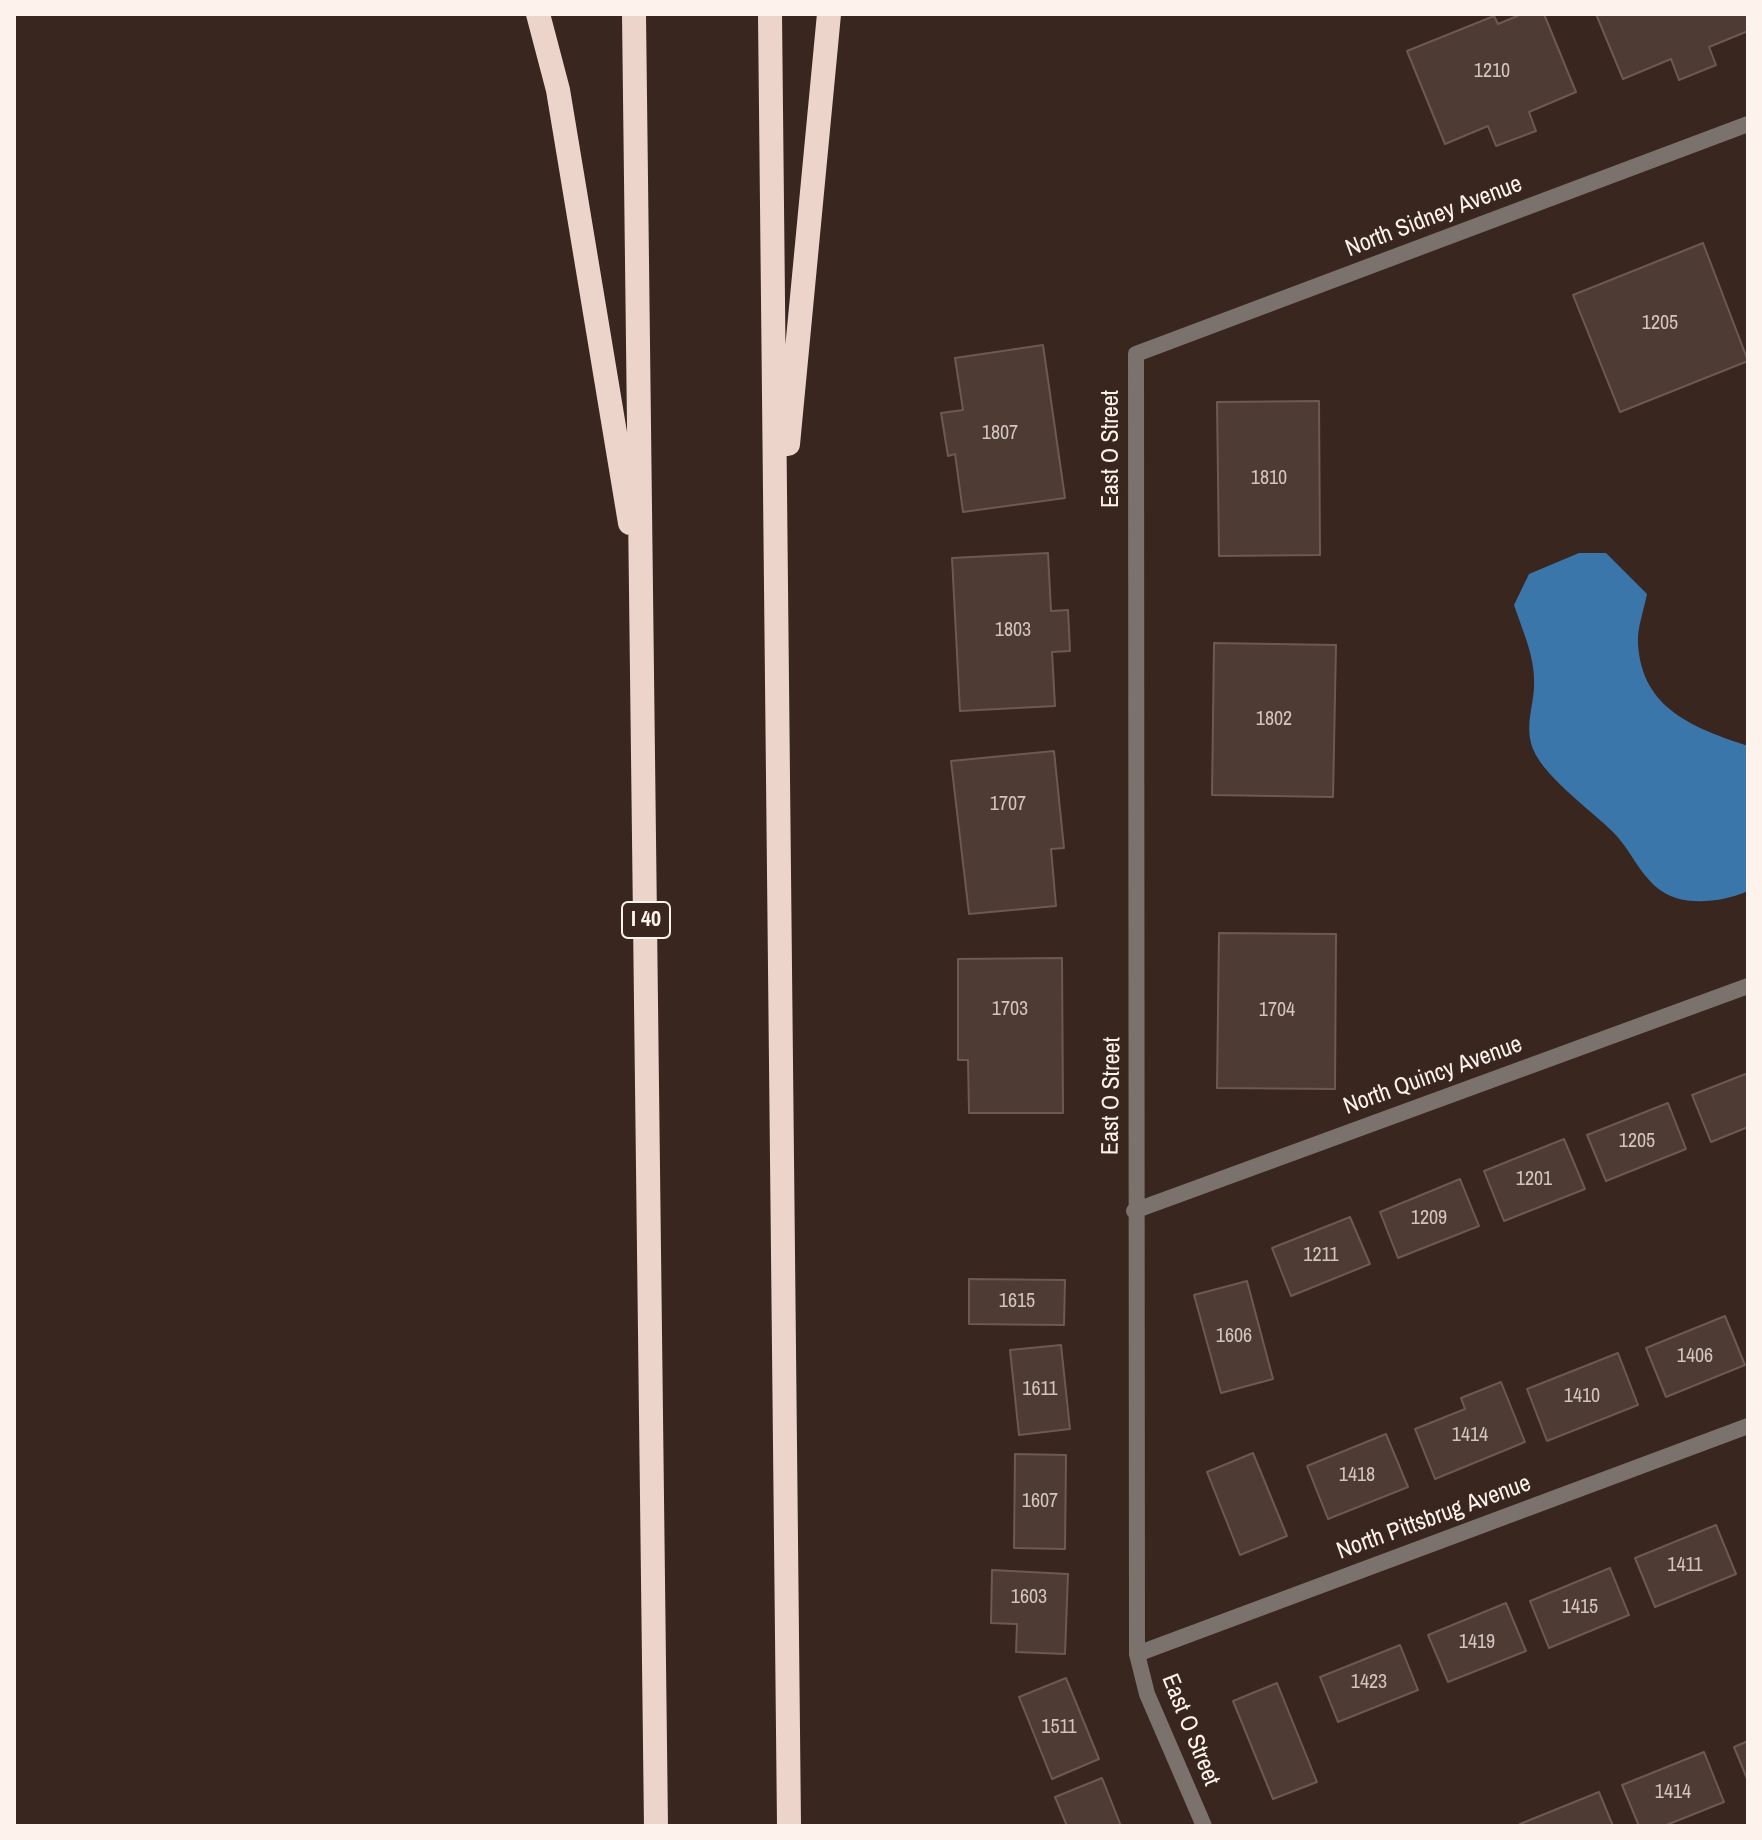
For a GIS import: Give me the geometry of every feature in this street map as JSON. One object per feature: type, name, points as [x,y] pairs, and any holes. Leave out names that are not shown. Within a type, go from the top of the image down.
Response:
[{"type":"highway","points":[[538,14],[558,90],[642,602]]},
{"type":"highway","name":"I 40","points":[[634,14],[656,1826]]},
{"type":"highway","points":[[770,14],[789,1826]]},
{"type":"highway","points":[[775,574],[829,14]]},
{"type":"street","name":"North Sidney Avenue","points":[[1136,354],[1748,124]]},
{"type":"street","name":"East O Street","points":[[1136,354],[1134,1211],[1137,1654],[1147,1694],[1204,1826]]},
{"type":"street","name":"North Quincy Avenue","points":[[1134,1211],[1748,986]]},
{"type":"street","name":"North Pittsbrug Avenue","points":[[1137,1654],[1748,1426]]},
{"type":"water","points":[[1579,553],[1606,553],[1647,594],[1638,644],[1649,685],[1661,701],[1691,723],[1748,746],[1748,891],[1703,901],[1685,900],[1665,893],[1647,878],[1613,832],[1554,779],[1536,755],[1529,729],[1533,666],[1514,605],[1529,574]]},
{"type":"building","points":[[1522,14],[1544,14],[1576,92],[1529,112],[1536,131],[1496,146],[1488,126],[1445,144],[1407,51],[1494,16],[1498,24]]},
{"type":"building","points":[[1596,14],[1748,14],[1748,31],[1709,47],[1716,65],[1679,80],[1671,59],[1623,79]]},
{"type":"building","points":[[1703,243],[1748,361],[1620,412],[1573,295]]},
{"type":"building","points":[[1043,345],[1065,498],[963,512],[955,454],[948,456],[941,413],[963,410],[955,358]]},
{"type":"building","points":[[1319,401],[1320,555],[1219,556],[1217,402]]},
{"type":"building","points":[[1048,553],[1051,611],[1068,610],[1070,651],[1052,652],[1055,706],[960,711],[952,558]]},
{"type":"building","points":[[1214,643],[1336,645],[1333,797],[1212,795]]},
{"type":"building","points":[[1054,751],[1064,848],[1051,849],[1056,906],[969,914],[951,761]]},
{"type":"building","points":[[1219,933],[1336,934],[1335,1089],[1217,1088]]},
{"type":"building","points":[[1062,958],[1063,1113],[969,1113],[968,1060],[958,1060],[958,959]]},
{"type":"building","points":[[1748,1073],[1748,1127],[1711,1142],[1692,1095]]},
{"type":"building","points":[[1668,1103],[1686,1149],[1606,1181],[1587,1135]]},
{"type":"building","points":[[1564,1139],[1585,1189],[1504,1221],[1484,1171]]},
{"type":"building","points":[[1460,1179],[1479,1226],[1398,1258],[1380,1212]]},
{"type":"building","points":[[1350,1217],[1370,1264],[1291,1296],[1272,1248]]},
{"type":"building","points":[[969,1279],[1065,1280],[1064,1325],[969,1324]]},
{"type":"building","points":[[1247,1281],[1273,1379],[1221,1393],[1194,1295]]},
{"type":"building","points":[[1725,1316],[1745,1365],[1666,1397],[1646,1348]]},
{"type":"building","points":[[1061,1345],[1070,1429],[1019,1435],[1010,1350]]},
{"type":"building","points":[[1618,1353],[1638,1405],[1547,1441],[1527,1389]]},
{"type":"building","points":[[1501,1382],[1525,1442],[1435,1479],[1415,1429],[1465,1409],[1461,1398]]},
{"type":"building","points":[[1386,1434],[1408,1487],[1328,1519],[1307,1466]]},
{"type":"building","points":[[1253,1453],[1287,1536],[1240,1555],[1207,1472]]},
{"type":"building","points":[[1015,1454],[1066,1455],[1065,1549],[1014,1548]]},
{"type":"building","points":[[1716,1525],[1736,1574],[1655,1607],[1635,1558]]},
{"type":"building","points":[[1610,1568],[1629,1615],[1549,1648],[1530,1601]]},
{"type":"building","points":[[992,1570],[1068,1574],[1065,1654],[1016,1652],[1017,1624],[991,1623]]},
{"type":"building","points":[[1506,1603],[1526,1651],[1448,1682],[1428,1635]]},
{"type":"building","points":[[1400,1645],[1418,1690],[1338,1722],[1320,1677]]},
{"type":"building","points":[[1066,1678],[1099,1759],[1052,1779],[1019,1697]]},
{"type":"building","points":[[1277,1683],[1317,1782],[1273,1799],[1233,1701]]},
{"type":"building","points":[[1748,1741],[1748,1781],[1734,1747]]},
{"type":"building","points":[[1704,1752],[1724,1802],[1664,1826],[1639,1826],[1622,1785]]},
{"type":"building","points":[[1102,1778],[1121,1826],[1067,1826],[1055,1797]]},
{"type":"building","points":[[1599,1792],[1613,1826],[1520,1824]]}]
